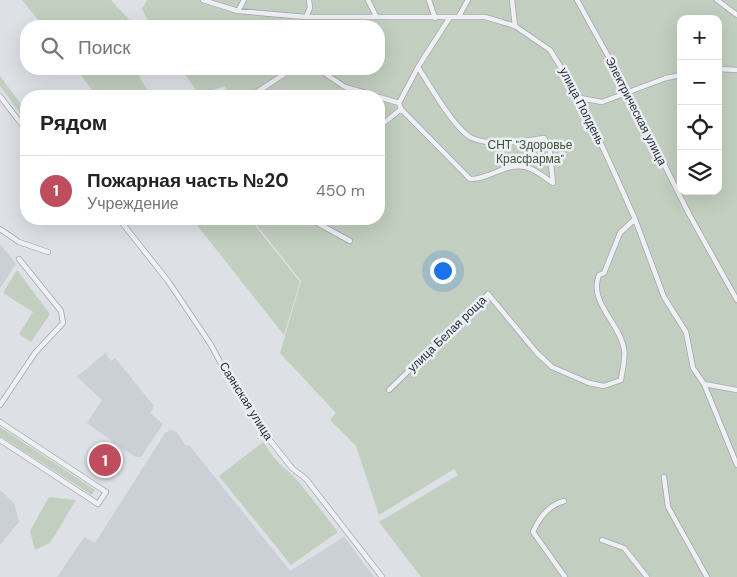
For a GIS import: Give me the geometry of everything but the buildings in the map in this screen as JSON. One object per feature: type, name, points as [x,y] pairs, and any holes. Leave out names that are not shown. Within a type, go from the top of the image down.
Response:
[{"type":"street","name":"улица Полдень","points":[[202,0],[238,11],[306,17],[376,16],[435,18],[459,16],[485,18],[515,26],[550,50],[580,98],[635,219],[664,297],[686,332],[693,368],[704,384],[737,465]]},
{"type":"street","points":[[238,11],[244,0]]},
{"type":"street","points":[[306,17],[310,8],[309,0]]},
{"type":"street","points":[[368,0],[376,16]]},
{"type":"street","points":[[429,0],[435,18]]},
{"type":"street","points":[[459,16],[468,0]]},
{"type":"street","points":[[512,0],[515,26]]},
{"type":"street","name":"Электрическая улица","points":[[578,0],[628,92],[685,206],[737,300]]},
{"type":"street","points":[[718,0],[737,15]]},
{"type":"street","points":[[398,103],[418,67],[450,17]]},
{"type":"street","points":[[385,99],[398,103],[401,109],[470,179],[478,180],[507,167],[526,167],[553,183],[549,146],[544,138],[490,142],[470,137],[449,114],[418,67]]},
{"type":"street","points":[[722,69],[737,70]]},
{"type":"street","points":[[260,90],[283,75]]},
{"type":"street","points":[[327,75],[345,87],[355,90]]},
{"type":"street","points":[[580,98],[602,102],[666,78],[677,76]]},
{"type":"street","points":[[0,96],[20,122]]},
{"type":"street","points":[[385,122],[401,109]]},
{"type":"street","name":"улица Белая роща","points":[[389,390],[488,294],[537,353],[552,367],[589,383],[604,386],[621,380],[624,349],[615,326],[600,303],[595,285],[598,276],[604,273],[620,233],[635,219]]},
{"type":"street","name":"Саянская улица","points":[[123,225],[168,281],[211,345],[226,373],[256,414],[265,434],[292,468],[306,478],[382,577]]},
{"type":"street","points":[[321,225],[350,241]]},
{"type":"street","points":[[0,229],[19,242],[48,252]]},
{"type":"street","points":[[0,405],[35,352],[62,323],[61,312],[19,259]]},
{"type":"street","points":[[704,384],[737,390]]},
{"type":"street","points":[[0,422],[106,492],[98,504],[0,440]]},
{"type":"street","points":[[664,477],[668,507],[707,577]]},
{"type":"street","points":[[564,501],[556,503],[538,519],[533,532],[565,577]]},
{"type":"street","points":[[602,540],[624,548],[647,577]]},
{"type":"shaded area","points":[[0,244],[16,264],[0,288]]},
{"type":"shaded area","points":[[105,353],[111,361],[115,358],[154,406],[150,413],[163,424],[141,457],[136,457],[123,449],[87,423],[102,400],[77,377]]},
{"type":"shaded area","points":[[171,430],[177,432],[185,445],[189,445],[290,571],[344,537],[374,577],[57,577],[84,537],[95,543],[165,433]]},
{"type":"shaded area","points":[[0,490],[14,503],[19,522],[0,545]]},
{"type":"green space","points":[[22,0],[111,0],[129,20],[38,20]]},
{"type":"green space","name":"СНТ \"Здоровье Красфарма\"","points":[[147,0],[737,0],[737,577],[421,577],[379,522],[458,475],[454,469],[379,515],[356,446],[330,420],[336,413],[280,353],[301,281],[257,225],[385,225],[385,90],[227,90],[225,86],[212,90],[196,90],[185,75],[385,75],[385,20],[148,20],[142,9]]},
{"type":"green space","points":[[81,75],[140,75],[147,90],[92,90]]},
{"type":"green space","points":[[0,76],[20,103],[20,113],[0,86]]},
{"type":"green space","points":[[197,225],[255,225],[300,282],[284,335]]},
{"type":"green space","points":[[17,270],[50,314],[31,342],[19,334],[33,312],[3,293]]},
{"type":"green space","points":[[0,427],[95,490],[92,495],[0,436]]},
{"type":"green space","points":[[263,442],[275,459],[298,481],[338,532],[291,565],[219,476]]},
{"type":"green space","points":[[49,497],[76,500],[50,543],[35,550],[30,531]]},
{"type":"place","name":"Пожарная часть №20","points":[[105,460]]}]
